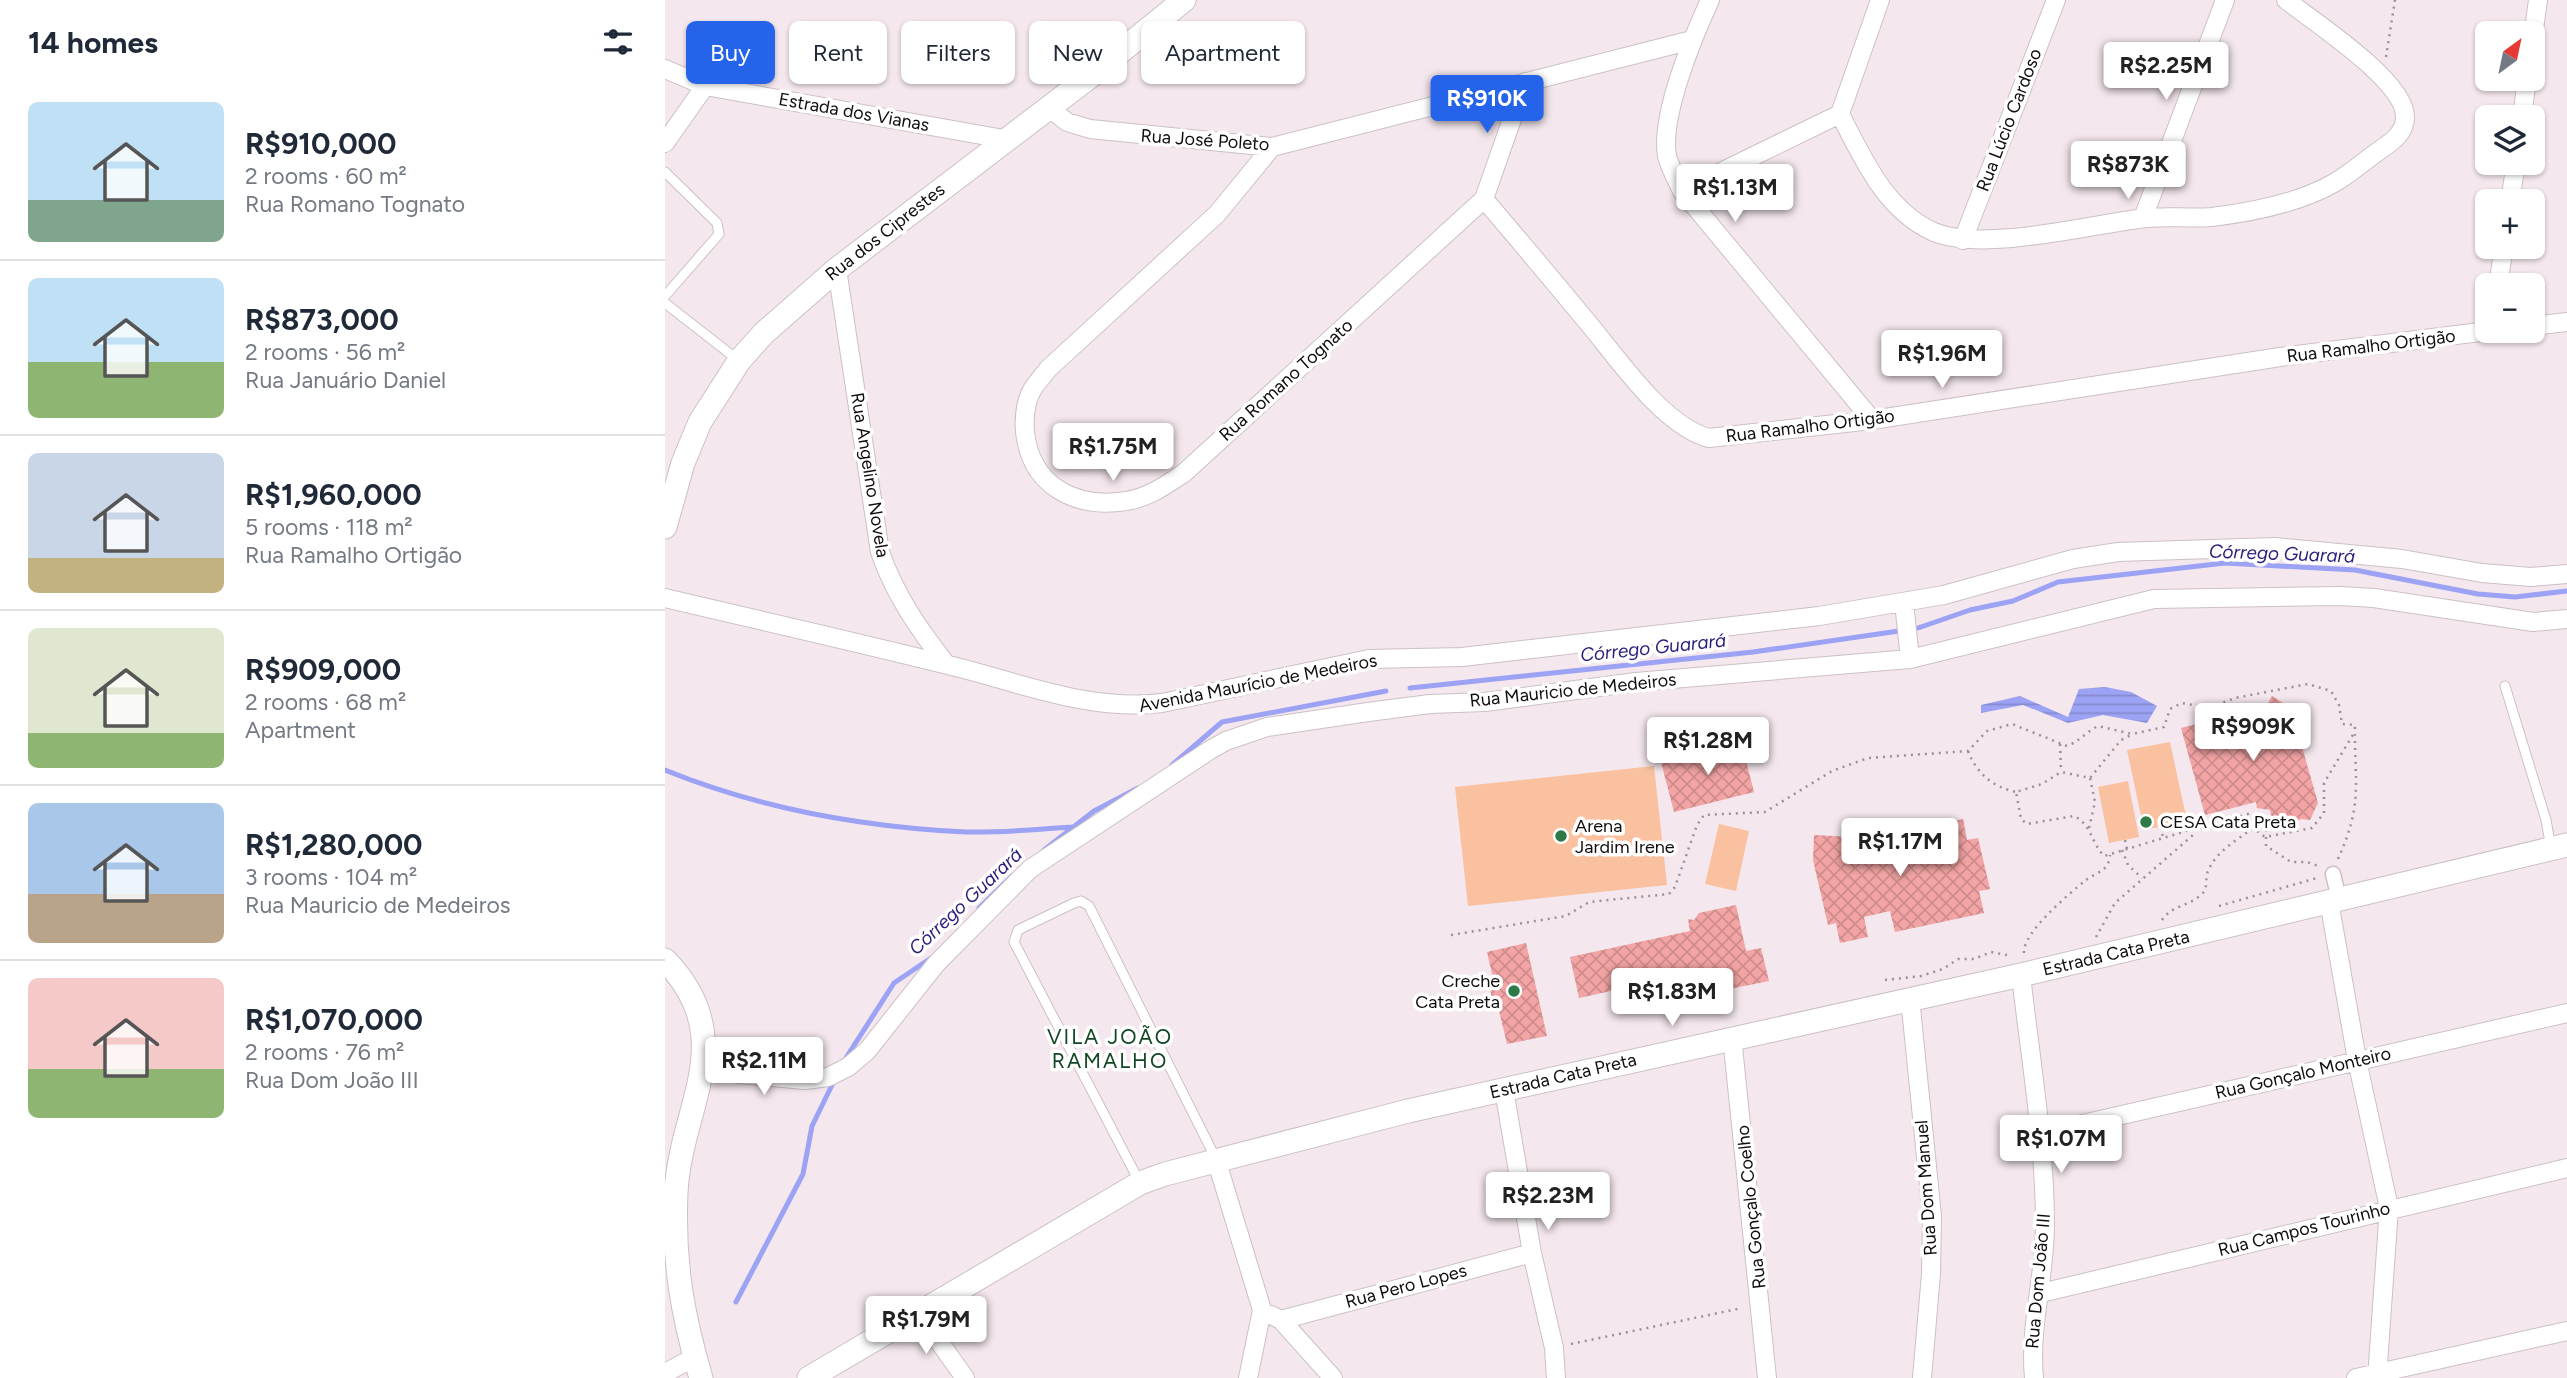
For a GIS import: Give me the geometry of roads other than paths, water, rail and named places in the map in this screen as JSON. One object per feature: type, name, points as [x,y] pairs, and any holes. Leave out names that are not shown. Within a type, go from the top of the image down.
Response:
[{"type":"street","name":"Rua dos Ciprestes","points":[[666,522],[683,463],[700,422],[739,361],[764,333],[837,269],[1184,0]]},
{"type":"street","points":[[1710,0],[1692,40],[1667,138],[1667,156],[1682,191],[1872,420]]},
{"type":"street","points":[[1682,191],[1840,114],[1880,0]]},
{"type":"street","name":"Rua Lúcio Cardoso","points":[[1963,240],[2056,0]]},
{"type":"street","points":[[2143,218],[2225,0]]},
{"type":"street","points":[[1840,114],[1867,167],[1897,207],[1935,232],[1963,240],[1992,240],[2143,218],[2211,217],[2277,205],[2334,183],[2396,139],[2403,127],[2405,116],[2401,99],[2383,78],[2286,0]]},
{"type":"street","points":[[2535,21],[2538,0]]},
{"type":"street","name":"Rua José Poleto","points":[[1048,107],[1067,122],[1090,129],[1272,147],[1692,40]]},
{"type":"street","name":"Estrada dos Vianas","points":[[665,69],[705,86],[1004,139]]},
{"type":"street","name":"Rua Romano Tognato","points":[[1272,147],[1238,193],[1048,369],[1031,391],[1024,419],[1028,454],[1041,477],[1065,494],[1098,502],[1128,501],[1157,491],[1184,473],[1484,199],[1525,82]]},
{"type":"street","points":[[665,143],[705,86]]},
{"type":"street","name":"Rua Ramalho Ortigão","points":[[1484,199],[1641,386],[1694,435],[1709,439],[1872,420],[2280,357],[2475,333]]},
{"type":"street","name":"Rua Angelino Novela","points":[[837,269],[880,552],[893,588],[917,627],[946,664]]},
{"type":"street","points":[[2545,325],[2567,322]]},
{"type":"street","name":"Avenida Maurício de Medeiros","points":[[665,598],[946,664],[1093,704],[1129,707],[1162,703],[1369,659],[1476,655],[1819,616],[1971,588],[2073,559],[2117,552],[2275,547],[2402,559],[2482,573],[2531,577],[2567,573]]},
{"type":"street","name":"Rua Mauricio de Medeiros","points":[[703,1066],[773,1079],[805,1080],[828,1077],[848,1068],[867,1051],[936,964],[1030,869],[1129,801],[1226,741],[1267,727],[1430,704],[1485,702],[1636,682],[1910,659],[2154,599],[2374,597],[2533,622],[2567,619]]},
{"type":"street","points":[[1904,602],[1910,659]]},
{"type":"street","name":"Estrada Cata Preta","points":[[809,1378],[1140,1183],[1216,1159],[1732,1037],[1910,998],[2022,964],[2100,957],[2559,847]]},
{"type":"street","points":[[2333,874],[2334,900],[2357,1060],[2389,1208],[2377,1375]]},
{"type":"street","points":[[665,960],[693,1000],[705,1041],[703,1066],[676,1190],[671,1274],[698,1368],[665,1373]]},
{"type":"street","name":"Rua Dom João III","points":[[2022,964],[2045,1224],[2041,1293],[2031,1347],[2034,1378]]},
{"type":"street","name":"Rua Dom Manuel","points":[[1910,998],[1931,1216],[1931,1274],[1922,1378]]},
{"type":"street","name":"Rua Gonçalo Monteiro","points":[[2039,1134],[2567,1013]]},
{"type":"street","name":"Rua Gonçalo Coelho","points":[[1732,1037],[1767,1378]]},
{"type":"street","points":[[1504,1090],[1532,1253],[1554,1348],[1556,1378]]},
{"type":"street","points":[[1216,1159],[1262,1310],[1248,1378]]},
{"type":"street","name":"Rua Campos Tourinho","points":[[2041,1293],[2389,1208],[2567,1168]]},
{"type":"street","name":"Rua Pero Lopes","points":[[1281,1320],[1532,1253]]},
{"type":"street","points":[[1262,1310],[1281,1320],[1333,1378]]},
{"type":"street","points":[[918,1312],[965,1378]]},
{"type":"street","points":[[2356,1378],[2567,1331]]},
{"type":"lane","points":[[665,173],[717,223],[719,234],[665,296]]},
{"type":"lane","points":[[665,303],[739,361]]},
{"type":"lane","points":[[2505,686],[2546,820],[2559,847]]},
{"type":"lane","points":[[1140,1183],[1014,942],[1014,935],[1019,930],[1074,903],[1081,901],[1089,906],[1216,1159]]},
{"type":"water","points":[[2105,687],[2131,692],[2157,706],[2147,723],[2103,715],[2068,723],[2023,705],[1981,713],[1981,705],[2020,696],[2068,717],[2079,689]]},
{"type":"waterway","name":"Córrego Guarará","points":[[1918,628],[1970,610],[2013,601],[2058,582],[2225,563],[2355,570],[2478,594],[2515,597],[2567,591]]},
{"type":"waterway","name":"Córrego Guarará","points":[[1410,688],[1753,652],[1899,631]]},
{"type":"waterway","name":"Córrego Guarará","points":[[1172,765],[1222,722],[1386,691]]},
{"type":"waterway","name":"Córrego Guarará","points":[[665,770],[701,784],[775,805],[889,826],[966,832],[1073,827]]},
{"type":"waterway","name":"Córrego Guarará","points":[[1044,850],[1094,811],[1138,788]]},
{"type":"waterway","name":"Córrego Guarará","points":[[979,908],[1012,876]]},
{"type":"waterway","name":"Córrego Guarará","points":[[844,1061],[894,983],[934,956]]},
{"type":"waterway","name":"Córrego Guarará","points":[[736,1302],[803,1174],[812,1126],[835,1079]]},
{"type":"place","name":"CESA Cata Preta","points":[[2146,822]]},
{"type":"place","name":"Arena Jardim Irene","points":[[1561,836]]},
{"type":"place","name":"Creche Cata Preta","points":[[1514,991]]},
{"type":"district","name":"VILA JOÃO RAMALHO","points":[[1110,1049]]}]
